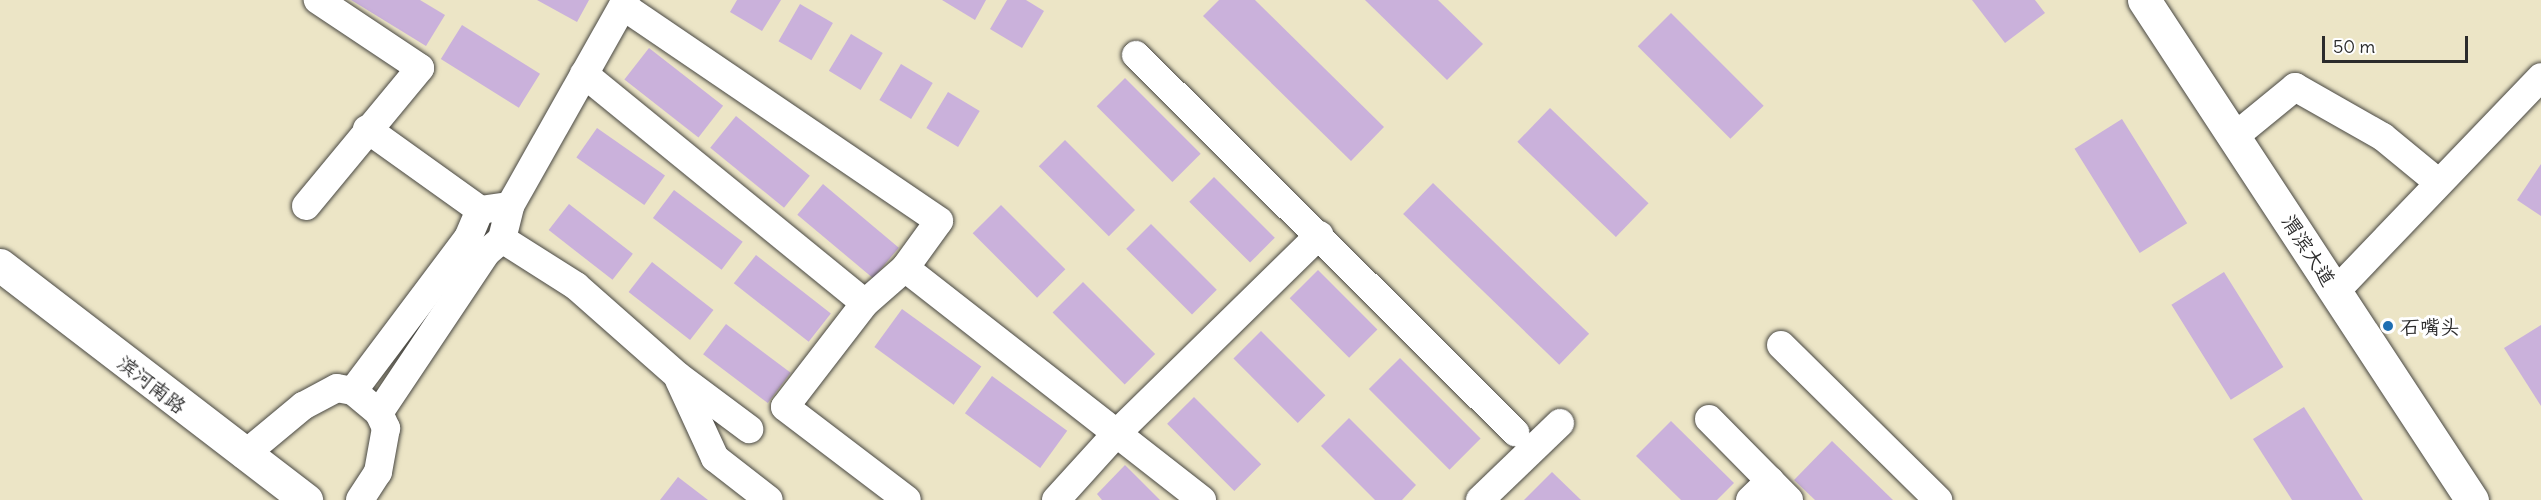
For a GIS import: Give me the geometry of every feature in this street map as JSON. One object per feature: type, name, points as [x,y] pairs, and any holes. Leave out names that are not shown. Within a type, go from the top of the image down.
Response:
[{"type":"main road","name":"渭滨大道","points":[[2144,0],[2472,500]]},
{"type":"main road","name":"滨河南路","points":[[0,265],[244,455],[306,500]]},
{"type":"main road","name":"滨河南路","points":[[0,291],[274,500]]},
{"type":"street","points":[[306,206],[367,129],[420,68],[318,0]]},
{"type":"street","points":[[379,413],[486,253],[502,239],[510,206],[624,3],[939,221],[904,268],[865,303],[785,407],[907,500]]},
{"type":"street","points":[[1136,55],[1515,432]]},
{"type":"street","points":[[584,74],[865,303]]},
{"type":"street","points":[[2336,291],[2541,77]]},
{"type":"street","points":[[2234,137],[2295,87],[2383,137],[2439,183]]},
{"type":"street","points":[[367,129],[480,210],[510,206]]},
{"type":"street","points":[[353,391],[468,238],[480,210]]},
{"type":"street","points":[[1056,500],[1115,435],[1319,235]]},
{"type":"street","points":[[502,239],[576,286],[678,376],[749,429]]},
{"type":"street","points":[[904,268],[1115,435],[1202,500]]},
{"type":"street","points":[[1781,345],[1938,500]]},
{"type":"street","points":[[678,376],[716,458],[769,500]]},
{"type":"street","points":[[244,455],[303,406],[337,388],[353,391],[379,413],[386,428],[378,472],[360,500]]},
{"type":"street","points":[[1709,419],[1770,494]]},
{"type":"street","points":[[1480,500],[1560,423]]},
{"type":"building","points":[[351,0],[420,0],[445,15],[426,46]]},
{"type":"building","points":[[537,0],[589,0],[577,22]]},
{"type":"building","points":[[737,0],[781,0],[762,31],[730,12]]},
{"type":"building","points":[[942,0],[986,0],[975,20]]},
{"type":"building","points":[[1007,0],[1026,0],[1044,11],[1022,48],[990,29]]},
{"type":"building","points":[[1219,0],[1255,0],[1384,127],[1351,161],[1203,16]]},
{"type":"building","points":[[1365,0],[1438,0],[1483,44],[1447,80]]},
{"type":"building","points":[[1972,0],[2035,0],[2045,13],[2005,43]]},
{"type":"building","points":[[800,4],[833,23],[811,60],[778,41]]},
{"type":"building","points":[[1671,13],[1764,106],[1730,139],[1638,46]]},
{"type":"building","points":[[462,25],[540,74],[519,108],[441,59]]},
{"type":"building","points":[[851,34],[883,53],[861,90],[829,71]]},
{"type":"building","points":[[649,48],[723,106],[698,137],[624,80]]},
{"type":"building","points":[[901,64],[933,83],[911,119],[879,100]]},
{"type":"building","points":[[1125,78],[1201,154],[1172,182],[1097,106]]},
{"type":"building","points":[[948,92],[980,111],[958,147],[926,128]]},
{"type":"building","points":[[1550,108],[1649,203],[1616,237],[1517,142]]},
{"type":"building","points":[[736,116],[810,176],[784,208],[710,148]]},
{"type":"building","points":[[2122,119],[2187,223],[2140,253],[2075,149]]},
{"type":"building","points":[[597,128],[665,176],[644,205],[576,157]]},
{"type":"building","points":[[1065,140],[1135,210],[1109,236],[1039,166]]},
{"type":"building","points":[[2541,164],[2541,216],[2517,200]]},
{"type":"building","points":[[1214,177],[1275,238],[1250,263],[1189,202]]},
{"type":"building","points":[[1433,183],[1589,334],[1559,365],[1403,214]]},
{"type":"building","points":[[823,184],[899,248],[873,278],[797,215]]},
{"type":"building","points":[[674,190],[743,242],[722,270],[653,218]]},
{"type":"building","points":[[569,204],[633,254],[613,280],[549,230]]},
{"type":"building","points":[[1001,205],[1065,269],[1037,298],[973,233]]},
{"type":"building","points":[[1151,224],[1217,290],[1192,315],[1126,249]]},
{"type":"building","points":[[756,255],[831,313],[809,342],[734,283]]},
{"type":"building","points":[[652,262],[713,310],[690,340],[629,292]]},
{"type":"building","points":[[1318,270],[1377,329],[1349,358],[1290,298]]},
{"type":"building","points":[[2224,272],[2283,367],[2231,400],[2171,305]]},
{"type":"building","points":[[1083,282],[1155,354],[1125,385],[1053,312]]},
{"type":"building","points":[[902,309],[981,367],[954,405],[874,347]]},
{"type":"building","points":[[726,324],[791,373],[768,403],[703,354]]},
{"type":"building","points":[[2541,325],[2541,406],[2504,348]]},
{"type":"building","points":[[1261,331],[1325,395],[1298,423],[1233,359]]},
{"type":"building","points":[[1400,358],[1481,439],[1449,470],[1369,389]]},
{"type":"building","points":[[992,376],[1067,431],[1040,468],[965,413]]},
{"type":"building","points":[[1194,397],[1261,464],[1234,491],[1167,424]]},
{"type":"building","points":[[2304,407],[2363,500],[2292,500],[2253,439]]},
{"type":"building","points":[[1349,418],[1416,485],[1402,500],[1375,500],[1321,446]]},
{"type":"building","points":[[1671,421],[1734,483],[1717,500],[1681,500],[1636,456]]},
{"type":"building","points":[[1832,441],[1893,500],[1815,500],[1794,480]]},
{"type":"building","points":[[1125,465],[1160,500],[1102,500],[1097,494]]},
{"type":"building","points":[[1552,472],[1581,500],[1524,500]]},
{"type":"building","points":[[678,477],[708,500],[660,500]]},
{"type":"place","name":"石嘴头","points":[[2388,326]]}]
